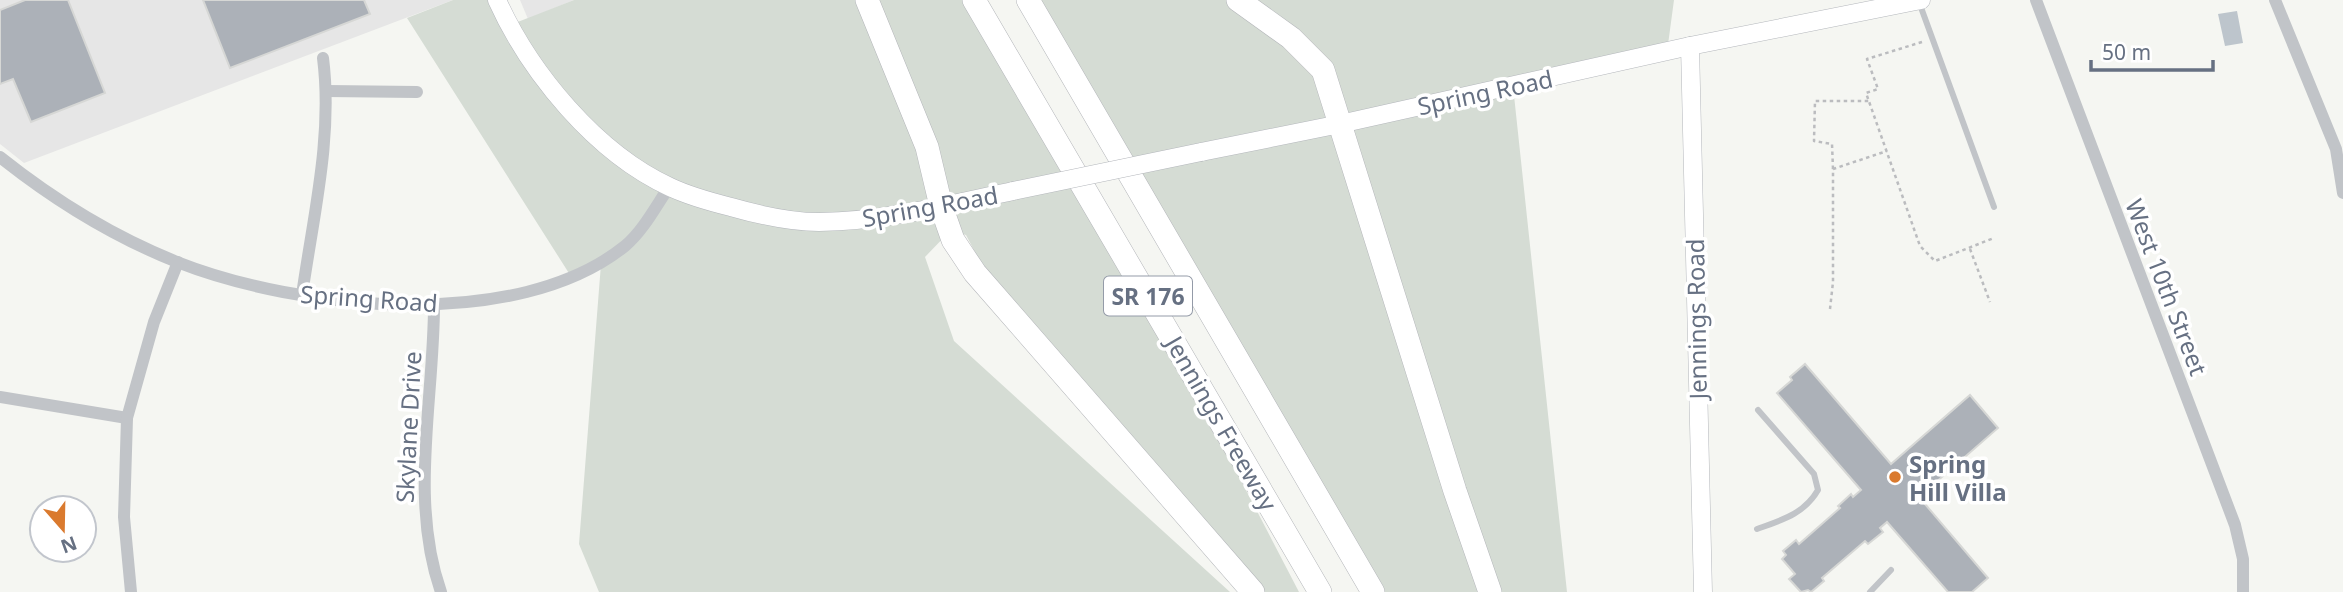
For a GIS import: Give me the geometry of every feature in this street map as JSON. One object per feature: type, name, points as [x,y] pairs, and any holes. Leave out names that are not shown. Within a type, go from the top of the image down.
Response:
[{"type":"highway","points":[[867,0],[927,147],[953,240],[975,273],[1253,592]]},
{"type":"highway","name":"Jennings Freeway","points":[[974,0],[1320,592]]},
{"type":"highway","name":"Jennings Freeway","points":[[1028,0],[1373,592]]},
{"type":"highway","points":[[1238,0],[1291,38],[1323,70],[1455,491],[1490,592]]},
{"type":"street","points":[[497,0],[528,57],[587,127],[627,160],[669,187]]},
{"type":"street","name":"Spring Road","points":[[0,157],[57,200],[93,222],[178,262],[261,287],[302,295],[434,305],[497,297],[572,278],[601,263],[628,244],[669,187],[753,214],[817,222],[866,219],[942,206],[1340,124],[1690,46],[1920,0]]},
{"type":"street","name":"West 10th Street","points":[[2036,0],[2235,525],[2244,559],[2243,592]]},
{"type":"street","points":[[2275,0],[2339,149],[2343,193]]},
{"type":"street","name":"Jennings Road","points":[[1690,46],[1703,592]]},
{"type":"street","points":[[302,295],[325,142],[327,91],[323,58]]},
{"type":"street","points":[[327,91],[417,92]]},
{"type":"street","points":[[131,592],[124,517],[127,418],[154,322],[178,262]]},
{"type":"street","name":"Skylane Drive","points":[[434,305],[434,347],[423,491],[428,545],[440,592]]},
{"type":"street","points":[[0,397],[127,418]]},
{"type":"lane","points":[[1920,0],[1994,206]]},
{"type":"lane","points":[[1757,529],[1795,515],[1811,503],[1818,490],[1814,474],[1758,410]]},
{"type":"lane","points":[[1870,592],[1891,570]]},
{"type":"path","points":[[1922,42],[1867,59],[1878,89],[1866,93],[1920,246],[1935,261],[1994,238]]},
{"type":"path","points":[[1830,309],[1833,282],[1832,144],[1814,141],[1815,101],[1869,102]]},
{"type":"path","points":[[1833,169],[1886,151]]},
{"type":"path","points":[[1969,248],[1990,302]]},
{"type":"shaded area","points":[[0,0],[453,0],[24,163],[0,144]]},
{"type":"shaded area","points":[[453,0],[497,0],[510,25],[574,0],[974,0],[1118,244],[1299,592],[1264,592],[984,269],[966,235],[950,231],[925,257],[954,341],[1230,592],[599,592],[579,544],[601,264],[572,278],[407,18]]},
{"type":"shaded area","points":[[520,0],[574,0],[528,19]]},
{"type":"shaded area","points":[[1028,0],[1674,0],[1667,52],[1513,86],[1567,592],[1373,592]]},
{"type":"shaded area","points":[[2237,11],[2243,43],[2225,46],[2218,14]]},
{"type":"building","points":[[25,0],[68,0],[105,93],[31,122],[13,79],[0,84],[0,10]]},
{"type":"building","points":[[203,0],[364,0],[370,14],[230,68]]},
{"type":"building","name":"Spring Hill Villa","points":[[1805,364],[1891,464],[1970,395],[1998,428],[1919,497],[1988,578],[1972,592],[1948,592],[1887,522],[1880,528],[1883,532],[1868,544],[1865,541],[1822,578],[1824,581],[1811,592],[1801,592],[1789,579],[1795,574],[1782,559],[1786,555],[1783,551],[1796,540],[1799,544],[1840,508],[1838,506],[1851,494],[1853,497],[1861,490],[1777,393]]},
{"type":"place","name":"Spring Hill Villa","points":[[1895,477]]}]
